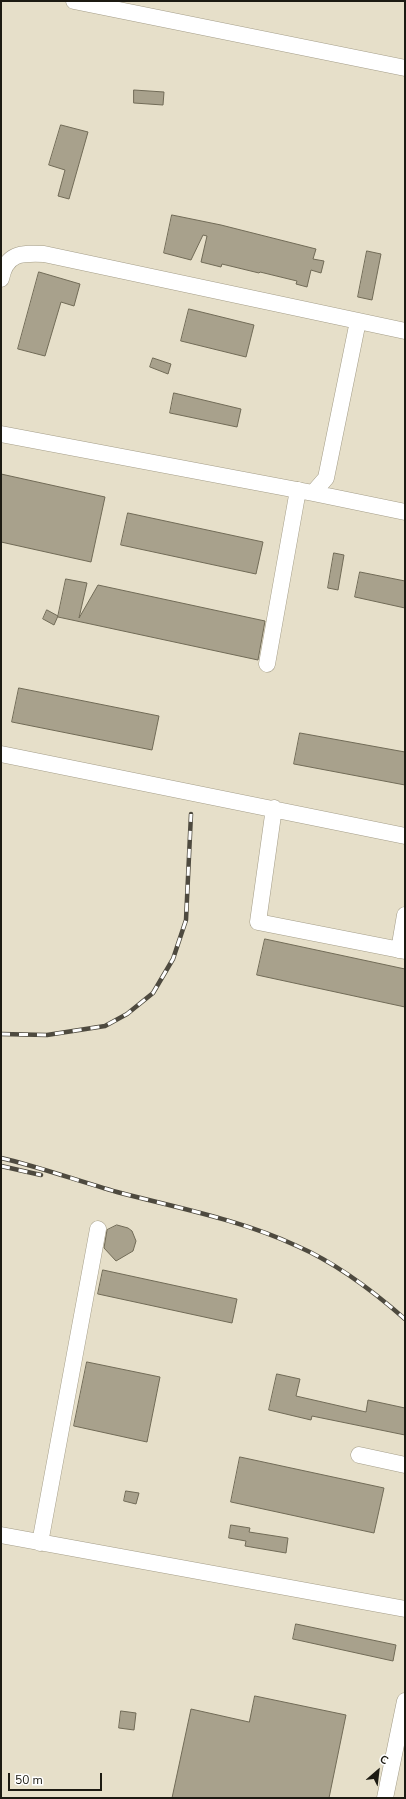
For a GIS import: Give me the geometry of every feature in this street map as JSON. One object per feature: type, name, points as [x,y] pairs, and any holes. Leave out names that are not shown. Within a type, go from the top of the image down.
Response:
[{"type":"lane","points":[[74,1],[405,68]]},
{"type":"lane","points":[[1,280],[3,269],[10,260],[23,253],[44,254],[405,331]]},
{"type":"lane","points":[[267,664],[305,492],[326,478],[358,322]]},
{"type":"lane","points":[[1,434],[405,512]]},
{"type":"lane","points":[[1,754],[274,808],[405,836]]},
{"type":"lane","points":[[274,808],[258,922],[402,950],[405,915]]},
{"type":"lane","points":[[40,1542],[98,1229]]},
{"type":"lane","points":[[359,1454],[405,1465]]},
{"type":"lane","points":[[1,1535],[405,1609]]},
{"type":"lane","points":[[384,1798],[405,1702]]},
{"type":"building","points":[[134,90],[164,92],[163,105],[134,103]]},
{"type":"building","points":[[61,125],[88,132],[69,199],[58,196],[65,170],[49,165]]},
{"type":"building","points":[[172,215],[221,225],[316,249],[313,259],[324,261],[321,273],[311,270],[307,287],[296,284],[297,281],[260,272],[222,264],[221,267],[201,262],[207,236],[203,235],[191,260],[164,253]]},
{"type":"building","points":[[367,251],[381,254],[372,300],[358,297]]},
{"type":"building","points":[[39,272],[80,284],[74,306],[61,302],[45,356],[18,349]]},
{"type":"building","points":[[189,309],[254,325],[246,357],[181,341]]},
{"type":"building","points":[[153,358],[171,364],[168,374],[150,367]]},
{"type":"building","points":[[174,393],[241,409],[237,427],[170,413]]},
{"type":"building","points":[[1,474],[105,497],[91,562],[1,542]]},
{"type":"building","points":[[128,513],[263,542],[256,574],[121,545]]},
{"type":"building","points":[[334,553],[344,555],[338,590],[328,588]]},
{"type":"building","points":[[360,572],[405,581],[405,608],[355,597]]},
{"type":"building","points":[[66,579],[87,583],[79,618],[98,585],[265,621],[258,660],[58,617]]},
{"type":"building","points":[[47,610],[58,616],[54,625],[43,619]]},
{"type":"building","points":[[19,688],[159,716],[152,750],[12,722]]},
{"type":"building","points":[[300,733],[405,752],[405,785],[294,764]]},
{"type":"building","points":[[265,939],[405,969],[405,1007],[257,975]]},
{"type":"building","points":[[117,1225],[128,1228],[132,1231],[136,1241],[133,1251],[116,1261],[104,1248],[107,1230]]},
{"type":"building","points":[[103,1270],[237,1299],[232,1323],[98,1294]]},
{"type":"building","points":[[87,1362],[160,1377],[147,1442],[74,1426]]},
{"type":"building","points":[[277,1374],[300,1379],[296,1396],[366,1412],[368,1400],[405,1408],[405,1435],[312,1416],[311,1420],[269,1410]]},
{"type":"building","points":[[240,1457],[384,1488],[374,1533],[231,1502]]},
{"type":"building","points":[[126,1491],[139,1493],[136,1504],[124,1501]]},
{"type":"building","points":[[231,1525],[250,1528],[249,1532],[288,1538],[286,1553],[245,1546],[246,1541],[229,1538]]},
{"type":"building","points":[[296,1624],[396,1645],[393,1661],[293,1639]]},
{"type":"building","points":[[255,1696],[346,1715],[329,1798],[172,1798],[191,1709],[249,1722]]},
{"type":"building","points":[[121,1711],[136,1713],[134,1730],[119,1728]]},
{"type":"railway","points":[[1,1034],[47,1035],[105,1026],[127,1014],[153,993],[173,959],[186,920],[191,814]]},
{"type":"railway","points":[[1,1158],[117,1192],[232,1222],[276,1237],[312,1253],[340,1269],[354,1278],[405,1319]]},
{"type":"railway","points":[[1,1166],[41,1175]]}]
